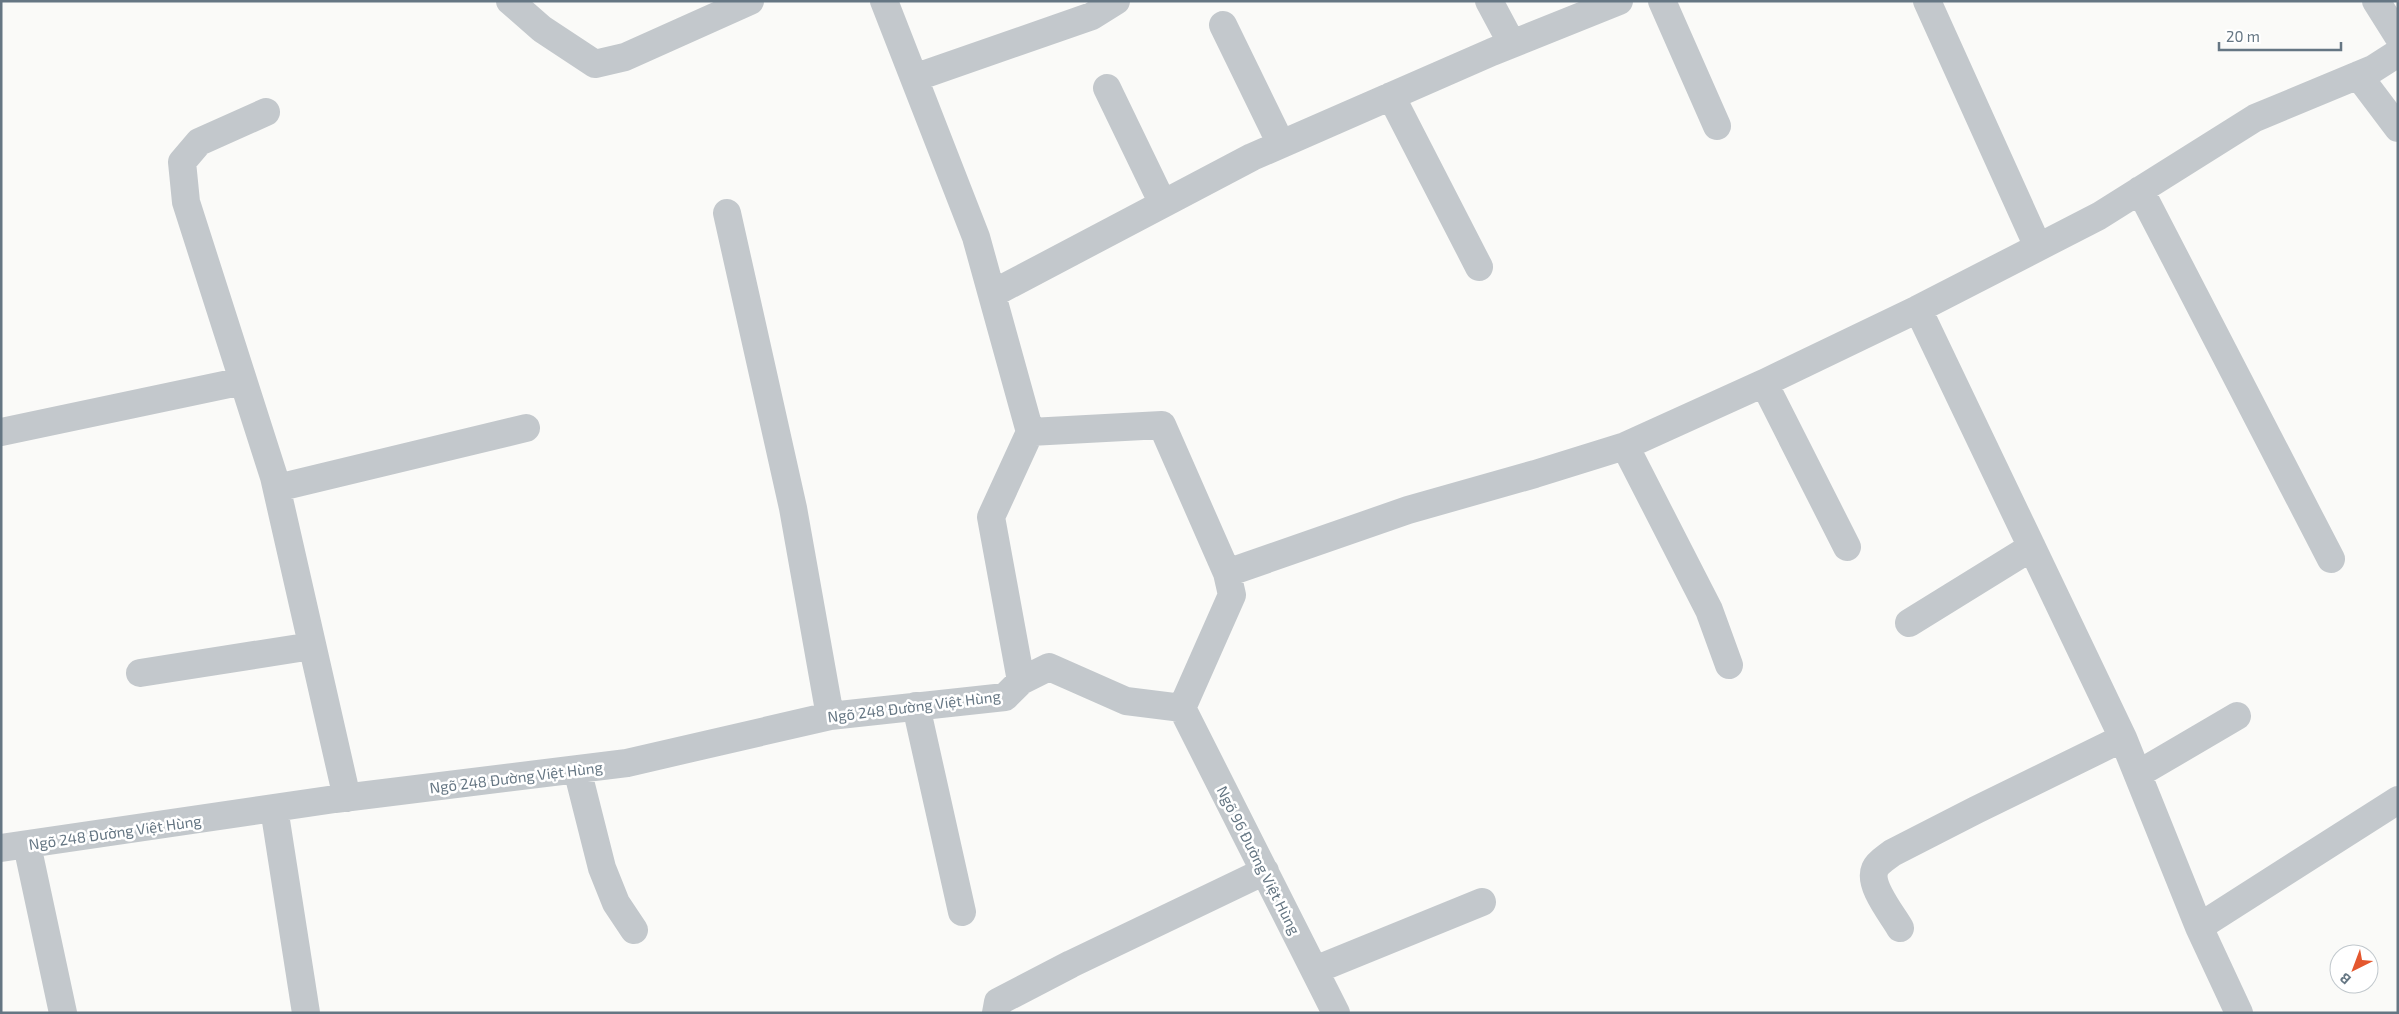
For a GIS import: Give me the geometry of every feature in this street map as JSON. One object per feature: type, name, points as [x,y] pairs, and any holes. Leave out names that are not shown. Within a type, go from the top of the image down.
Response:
[{"type":"street","points":[[510,1],[542,29],[595,64],[625,57],[750,1]]},
{"type":"street","points":[[884,1],[976,237],[1030,432],[991,517],[1021,681]]},
{"type":"street","points":[[914,78],[1092,16],[1116,1]]},
{"type":"street","points":[[1489,1],[1512,44]]},
{"type":"street","points":[[992,294],[1281,144],[1512,44],[1619,1]]},
{"type":"street","points":[[1662,1],[1717,126]]},
{"type":"street","points":[[1927,1],[2038,247]]},
{"type":"street","points":[[2376,1],[2398,36]]},
{"type":"street","points":[[1223,25],[1281,144]]},
{"type":"street","points":[[1227,573],[1408,510],[1625,446],[1764,383],[1918,309],[2099,216],[2255,118],[2373,69],[2398,53]]},
{"type":"street","points":[[2358,75],[2398,128]]},
{"type":"street","points":[[1107,88],[1163,204]]},
{"type":"street","points":[[1391,96],[1479,267]]},
{"type":"street","points":[[266,112],[199,142],[182,162],[186,202],[276,488],[347,798]]},
{"type":"street","points":[[2140,190],[2331,560]]},
{"type":"street","points":[[727,212],[793,508],[830,716]]},
{"type":"street","points":[[1918,309],[2123,738],[2199,927],[2239,1013]]},
{"type":"street","points":[[1,432],[243,381]]},
{"type":"street","points":[[1764,383],[1846,546]]},
{"type":"street","points":[[1030,432],[1162,425],[1227,573],[1232,595],[1182,708]]},
{"type":"street","points":[[276,488],[526,428]]},
{"type":"street","points":[[1625,446],[1709,610],[1729,665]]},
{"type":"street","points":[[1909,624],[2032,547]]},
{"type":"street","points":[[140,674],[312,646]]},
{"type":"street","name":"Ngõ 248 Đường Việt Hùng","points":[[14,847],[274,808],[627,763],[830,716],[1005,697],[1021,681],[1049,667],[1126,701],[1182,708]]},
{"type":"street","points":[[916,706],[962,912]]},
{"type":"street","name":"Ngõ 96 Đường Việt Hùng","points":[[1182,708],[1336,1013]]},
{"type":"street","points":[[2138,774],[2237,716]]},
{"type":"street","points":[[1900,928],[1873,881],[1875,870],[1880,862],[1892,853],[1976,810],[2123,738]]},
{"type":"street","points":[[577,769],[602,868],[616,903],[634,930]]},
{"type":"street","points":[[2199,927],[2398,800]]},
{"type":"street","points":[[274,808],[306,1013]]},
{"type":"street","points":[[14,847],[63,1013]]},
{"type":"street","points":[[996,1013],[998,1002],[1071,964],[1264,872]]},
{"type":"street","points":[[1315,970],[1482,902]]}]
